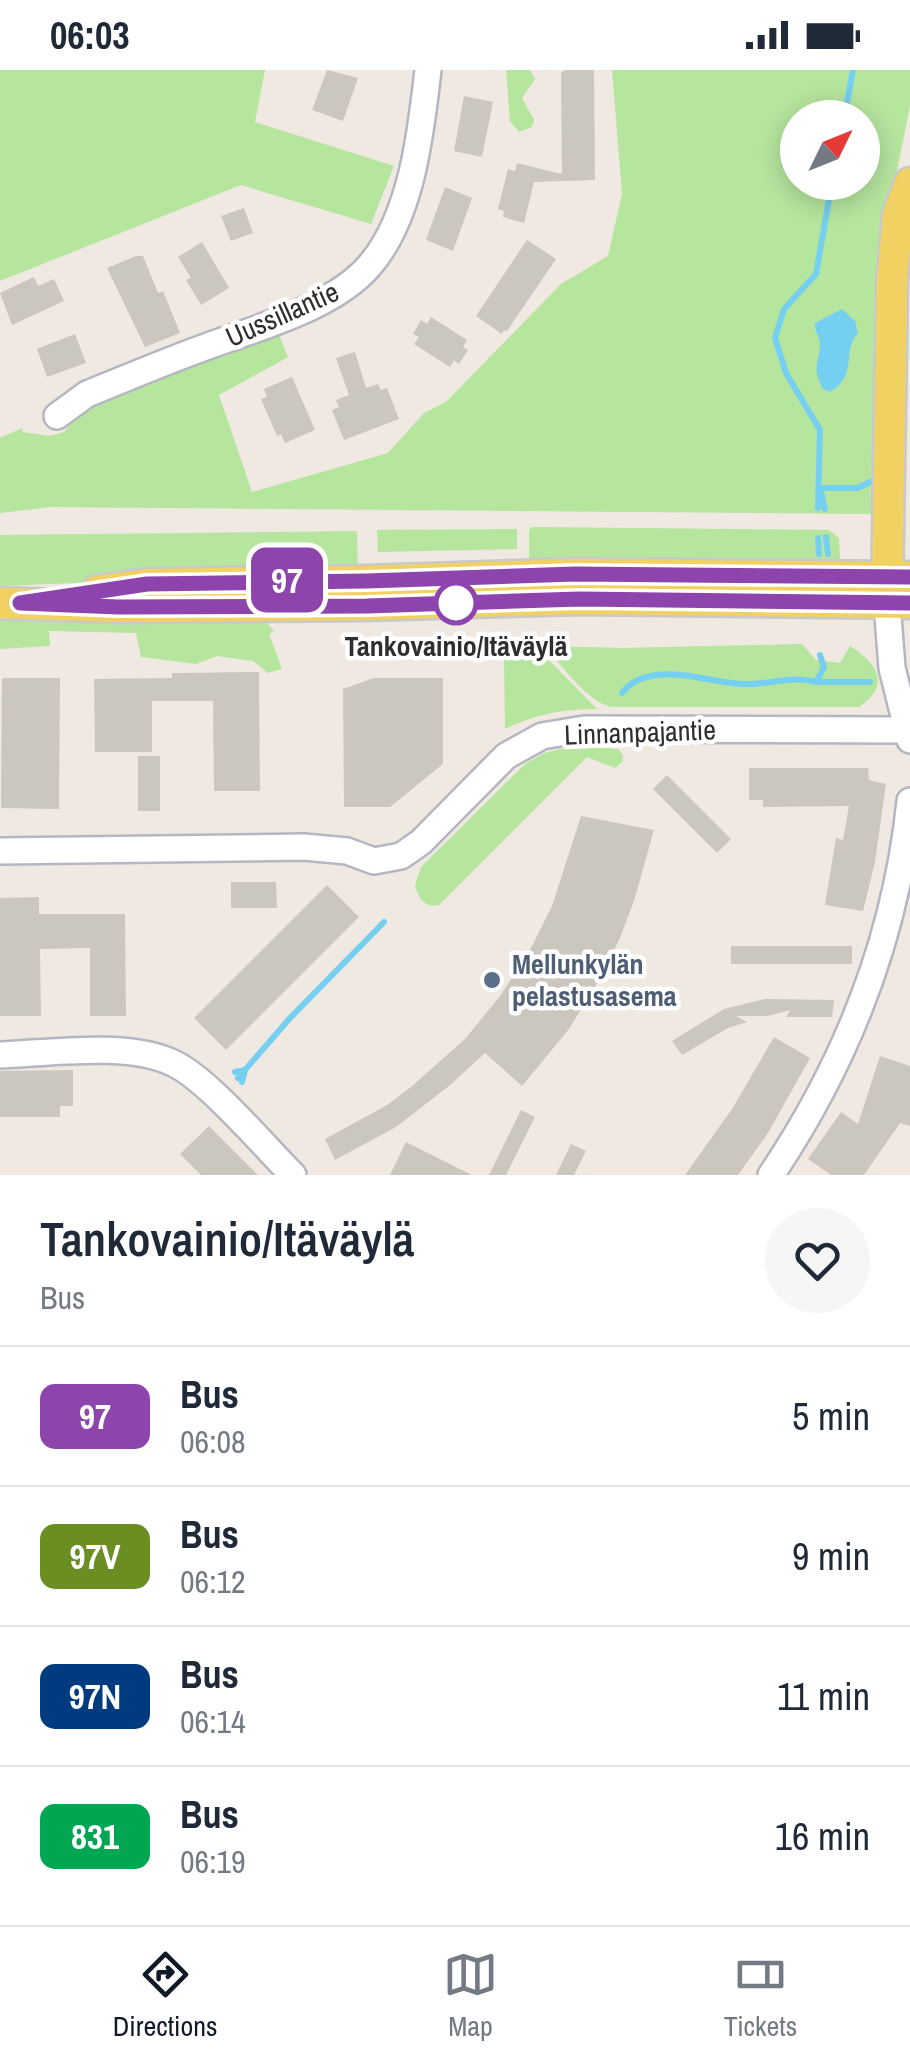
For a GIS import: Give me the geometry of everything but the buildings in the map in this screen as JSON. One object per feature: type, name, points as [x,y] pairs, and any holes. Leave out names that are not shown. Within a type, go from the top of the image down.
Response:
[{"type":"main road","points":[[10,603],[147,584],[575,574],[899,590],[892,281],[898,215],[910,183]]},
{"type":"street","name":"Uussillantie","points":[[57,416],[86,394],[324,299],[369,267],[391,232],[409,182],[422,126],[428,70]]},
{"type":"street","points":[[899,590],[892,668],[910,740]]},
{"type":"street","points":[[909,730],[910,718]]},
{"type":"street","name":"Linnanpajantie","points":[[0,850],[304,847],[347,851],[374,861],[401,856],[421,842],[506,756],[542,736],[584,729],[909,730]]},
{"type":"street","points":[[771,1175],[824,1089],[852,1033],[878,962],[900,876],[910,802]]},
{"type":"street","points":[[0,1055],[120,1051],[168,1061],[197,1080],[293,1175]]},
{"type":"green space","points":[[0,70],[265,70],[255,122],[394,166],[371,224],[241,185],[0,281]]},
{"type":"green space","points":[[506,70],[530,70],[535,79],[522,98],[534,120],[532,127],[519,132],[510,121]]},
{"type":"green space","points":[[612,70],[910,70],[910,106],[889,211],[876,514],[50,507],[0,513],[0,438],[22,428],[23,432],[50,436],[64,432],[88,403],[277,330],[288,357],[219,395],[252,492],[388,453],[424,413],[446,402],[561,284],[608,256],[622,194]]},
{"type":"green space","points":[[532,527],[829,530],[839,538],[840,561],[815,565],[584,566],[529,559]]},
{"type":"green space","points":[[517,529],[517,549],[378,552],[377,530]]},
{"type":"green space","points":[[357,531],[358,572],[0,586],[0,535]]},
{"type":"green space","points":[[0,613],[244,617],[268,624],[274,631],[269,634],[282,669],[268,673],[253,661],[217,656],[196,664],[141,657],[136,633],[49,631],[50,646],[0,649]]},
{"type":"green space","points":[[802,644],[816,660],[840,663],[850,646],[873,667],[878,683],[875,691],[859,707],[611,707],[583,690],[544,646],[622,648]]},
{"type":"green space","points":[[535,650],[597,709],[550,713],[505,729],[504,656]]},
{"type":"green space","points":[[573,746],[618,749],[623,761],[615,768],[587,757],[439,905],[423,902],[415,886],[421,867],[525,764],[544,753]]},
{"type":"water","points":[[842,309],[855,321],[858,333],[844,378],[830,392],[823,389],[818,377],[820,344],[815,323]]},
{"type":"waterway","points":[[847,100],[853,70]]},
{"type":"waterway","points":[[818,508],[820,430],[786,373],[775,338],[784,309],[816,274],[829,200]]},
{"type":"waterway","points":[[825,509],[820,488],[858,488],[870,482]]},
{"type":"waterway","points":[[826,537],[828,554]]},
{"type":"waterway","points":[[818,538],[819,554]]},
{"type":"waterway","points":[[622,693],[641,679],[666,674],[744,684],[816,682],[824,667],[820,655]]},
{"type":"waterway","points":[[817,682],[870,682]]},
{"type":"waterway","points":[[238,1078],[290,1018],[384,922]]},
{"type":"waterway","points":[[235,1072],[245,1070],[242,1082]]},
{"type":"bus line","name":"97","points":[[910,577],[575,574],[147,584],[20,603],[118,607],[367,606],[580,599],[910,603]]},
{"type":"place","name":"Tankovainio/Itäväylä","points":[[456,603]]},
{"type":"place","name":"Mellunkylän pelastusasema","points":[[492,980]]}]
